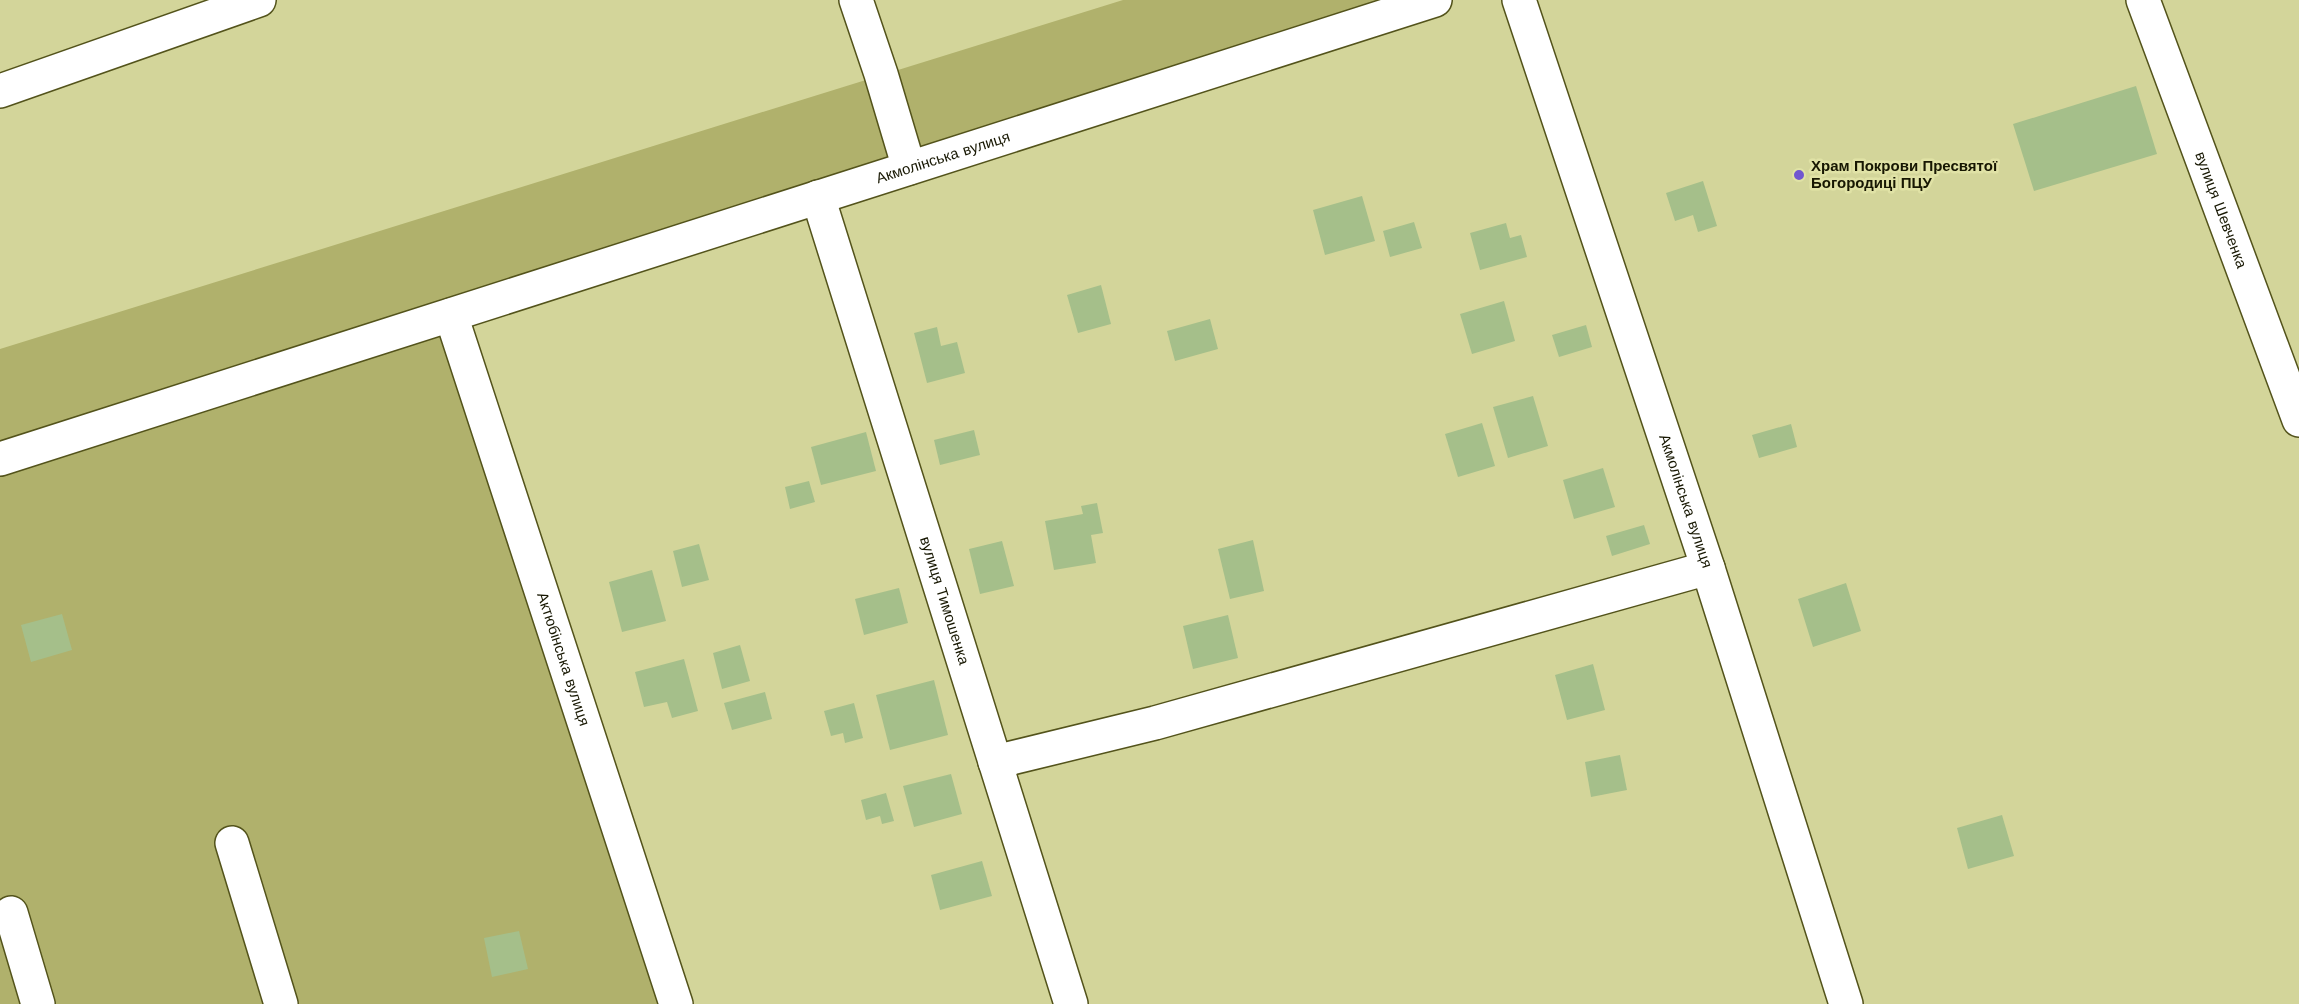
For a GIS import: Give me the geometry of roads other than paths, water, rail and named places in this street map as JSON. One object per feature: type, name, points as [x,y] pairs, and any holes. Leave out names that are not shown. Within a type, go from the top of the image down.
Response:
[{"type":"street","points":[[0,92],[259,0]]},
{"type":"street","points":[[856,0],[909,168]]},
{"type":"street","name":"Акмолінська вулиця","points":[[0,459],[1435,0]]},
{"type":"street","name":"Акмолінська вулиця","points":[[1519,0],[1708,568],[1846,1004]]},
{"type":"street","name":"вулиця Шевченка","points":[[2143,0],[2299,420]]},
{"type":"street","name":"вулиця Тимошенка","points":[[818,197],[1071,1004]]},
{"type":"street","name":"Актюбінська вулиця","points":[[451,315],[676,1004]]},
{"type":"street","points":[[995,762],[1155,723],[1708,568]]},
{"type":"street","points":[[232,843],[281,1004]]},
{"type":"street","points":[[11,913],[38,1004]]},
{"type":"place","name":"Храм Покрови Пресвятої Богородиці ПЦУ","points":[[1799,175]]}]
